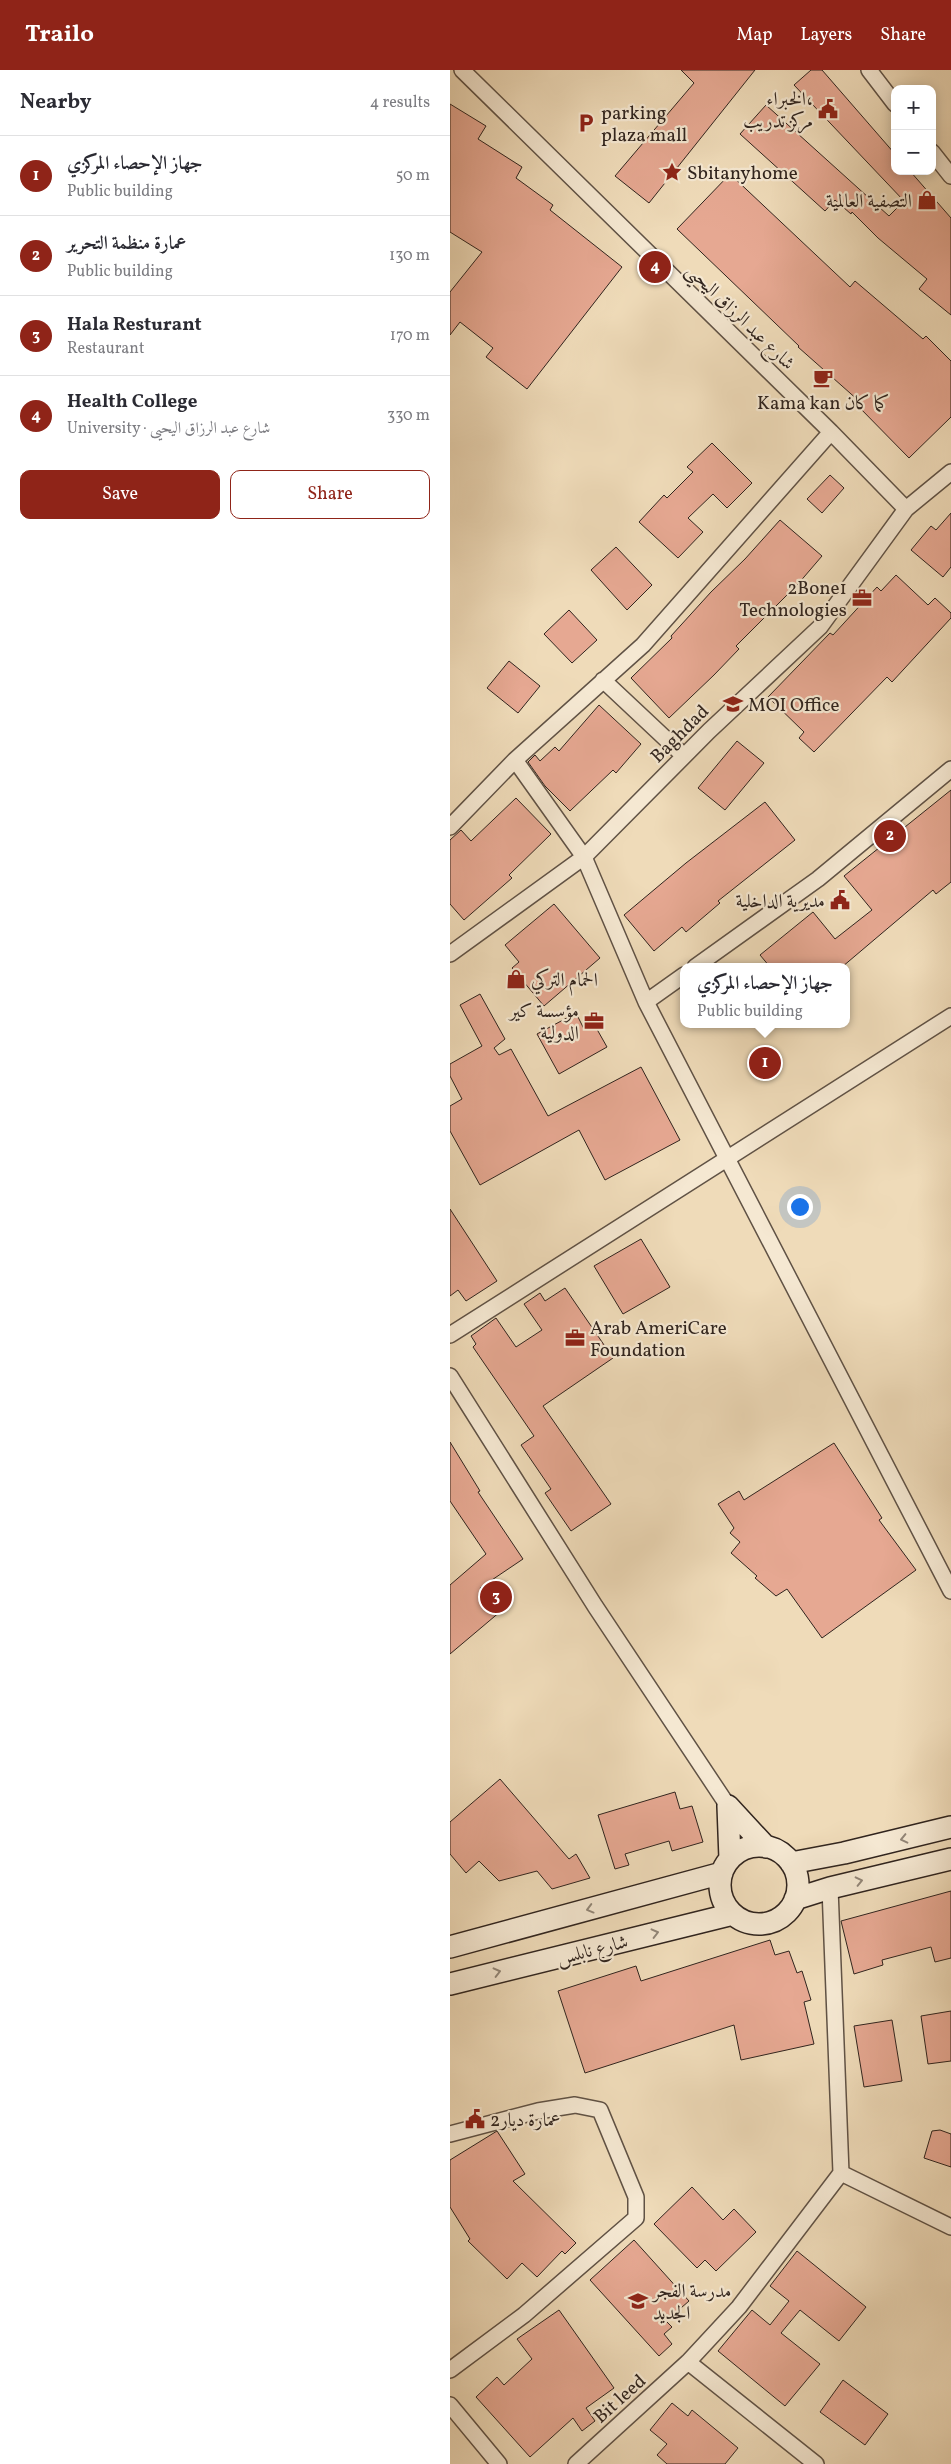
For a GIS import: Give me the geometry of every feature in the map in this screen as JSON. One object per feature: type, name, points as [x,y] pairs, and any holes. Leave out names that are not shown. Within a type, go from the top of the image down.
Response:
[{"type":"main road","points":[[728,1806],[766,1847]]},
{"type":"main road","points":[[726,1866],[746,1848],[766,1847],[779,1852],[791,1862],[798,1880],[795,1900],[789,1910],[779,1918],[768,1923],[743,1920],[733,1914],[722,1895],[726,1866],[728,1806]]},
{"type":"main road","points":[[791,1862],[844,1853],[951,1827]]},
{"type":"main road","points":[[795,1900],[830,1888],[951,1860]]},
{"type":"main road","name":"شارع نابلس","points":[[450,1947],[726,1866]]},
{"type":"main road","name":"شارع نابلس","points":[[450,1984],[733,1914]]},
{"type":"street","name":"شارع عبد الرزاق اليحيى","points":[[462,70],[906,509]]},
{"type":"street","points":[[869,70],[891,99]]},
{"type":"street","points":[[936,157],[951,176]]},
{"type":"street","points":[[450,827],[515,760],[643,645],[830,432]]},
{"type":"street","points":[[906,509],[951,472]]},
{"type":"street","name":"Baghdad","points":[[450,954],[584,857],[684,756],[820,627],[906,509]]},
{"type":"street","points":[[603,680],[684,756]]},
{"type":"street","points":[[515,760],[584,857],[646,1002],[726,1160],[951,1591]]},
{"type":"street","points":[[701,963],[818,879],[951,769]]},
{"type":"street","points":[[646,1002],[680,978]]},
{"type":"street","points":[[450,1334],[951,1016]]},
{"type":"street","points":[[450,1376],[595,1606],[728,1806]]},
{"type":"street","points":[[830,1888],[841,2173],[951,2227]]},
{"type":"street","points":[[450,2134],[538,2111],[575,2105],[600,2110],[636,2197],[636,2218],[524,2315],[450,2370]]},
{"type":"street","name":"Bit leed","points":[[576,2464],[688,2362],[738,2306],[841,2173]]},
{"type":"street","points":[[688,2362],[816,2464]]},
{"type":"street","points":[[450,2405],[499,2464]]},
{"type":"building","points":[[681,70],[755,70],[649,203],[615,176],[694,83]]},
{"type":"building","points":[[811,70],[822,70],[891,149],[891,175],[913,175],[951,218],[951,315],[919,289],[927,279],[878,238],[852,212],[851,214],[835,200],[825,211],[740,134],[766,105],[889,216],[904,201],[794,85]]},
{"type":"building","points":[[450,104],[486,126],[478,139],[522,167],[516,178],[553,205],[550,210],[622,267],[527,389],[486,357],[493,348],[460,322],[450,335],[450,292],[482,252],[450,232]]},
{"type":"building","points":[[730,174],[850,287],[855,281],[923,339],[926,336],[951,361],[951,417],[909,458],[856,404],[859,401],[798,347],[677,229]]},
{"type":"building","points":[[712,443],[752,483],[727,508],[713,494],[688,518],[703,532],[678,558],[639,522],[664,495],[667,498],[693,472],[687,467]]},
{"type":"building","points":[[830,475],[844,488],[822,513],[807,499]]},
{"type":"building","points":[[951,513],[951,567],[943,577],[911,550],[931,526],[936,530]]},
{"type":"building","points":[[780,520],[822,556],[798,584],[736,646],[739,649],[669,718],[631,678],[672,638],[671,636],[711,592],[745,559]]},
{"type":"building","points":[[616,547],[652,585],[627,610],[591,570]]},
{"type":"building","points":[[896,575],[928,605],[935,598],[951,613],[951,618],[892,682],[887,677],[814,752],[799,738],[804,732],[768,697],[830,633],[833,635],[877,587],[881,591]]},
{"type":"building","points":[[569,610],[597,640],[572,663],[544,634]]},
{"type":"building","points":[[509,661],[540,686],[518,713],[487,688]]},
{"type":"building","points":[[599,705],[641,744],[616,773],[613,770],[570,811],[545,786],[528,762],[535,755],[540,761],[555,747],[559,751]]},
{"type":"building","points":[[737,741],[764,763],[725,810],[698,788]]},
{"type":"building","points":[[951,790],[951,882],[936,894],[933,890],[847,963],[767,963],[760,955],[813,912],[835,939],[872,910],[844,876]]},
{"type":"building","points":[[516,798],[551,834],[509,875],[512,878],[464,920],[450,904],[450,840],[461,830],[471,841]]},
{"type":"building","points":[[765,802],[795,840],[718,901],[720,903],[686,932],[682,927],[654,951],[624,915],[686,863]]},
{"type":"building","points":[[554,904],[600,958],[544,1006],[512,968],[519,962],[505,945]]},
{"type":"building","points":[[480,994],[505,1039],[494,1048],[499,1055],[511,1049],[548,1116],[641,1067],[680,1140],[605,1180],[579,1130],[480,1185],[450,1131],[450,1106],[462,1099],[450,1076],[450,1064],[482,1046],[460,1005]]},
{"type":"building","points":[[576,1013],[584,1029],[594,1024],[607,1047],[559,1074],[537,1034]]},
{"type":"building","points":[[450,1209],[497,1281],[466,1301],[458,1290],[450,1296]]},
{"type":"building","points":[[641,1239],[670,1287],[623,1314],[594,1266]]},
{"type":"building","points":[[565,1288],[613,1358],[543,1406],[611,1504],[571,1531],[545,1493],[551,1489],[521,1445],[534,1436],[473,1347],[476,1344],[471,1336],[496,1318],[516,1347],[542,1330],[524,1304],[540,1293],[545,1301]]},
{"type":"building","points":[[450,1442],[480,1491],[478,1492],[523,1559],[480,1588],[501,1611],[450,1654],[450,1585],[486,1554],[450,1501]]},
{"type":"building","points":[[834,1443],[882,1518],[879,1520],[916,1570],[822,1638],[787,1589],[776,1596],[731,1553],[740,1542],[730,1533],[734,1528],[718,1504],[739,1491],[744,1500]]},
{"type":"building","points":[[500,1779],[569,1859],[576,1854],[590,1878],[552,1889],[537,1871],[499,1881],[479,1861],[466,1873],[450,1854],[450,1822]]},
{"type":"building","points":[[675,1792],[680,1809],[692,1806],[703,1842],[672,1851],[669,1841],[625,1854],[629,1865],[615,1869],[598,1815]]},
{"type":"building","points":[[951,1891],[951,1958],[935,1962],[931,1947],[882,1960],[883,1965],[854,1974],[841,1921]]},
{"type":"building","points":[[770,1940],[775,1955],[789,1951],[797,1973],[802,1971],[811,2000],[804,2002],[814,2044],[741,2060],[734,2025],[585,2073],[558,1991],[636,1966],[641,1981]]},
{"type":"building","points":[[951,2011],[951,2061],[928,2064],[921,2016]]},
{"type":"building","points":[[892,2020],[902,2081],[864,2087],[854,2026]]},
{"type":"building","points":[[940,2130],[951,2134],[951,2167],[924,2158],[932,2131]]},
{"type":"building","points":[[497,2131],[525,2174],[513,2181],[576,2243],[565,2254],[562,2251],[537,2277],[522,2263],[507,2279],[468,2241],[470,2239],[450,2207],[450,2160]]},
{"type":"building","points":[[692,2187],[723,2220],[734,2209],[756,2232],[716,2271],[705,2260],[697,2268],[654,2224]]},
{"type":"building","points":[[634,2240],[689,2301],[666,2321],[672,2327],[664,2334],[672,2344],[659,2356],[590,2280]]},
{"type":"building","points":[[797,2251],[866,2307],[839,2341],[800,2310],[781,2333],[820,2364],[785,2406],[718,2351],[752,2310],[770,2325],[789,2301],[770,2286]]},
{"type":"building","points":[[559,2310],[614,2388],[586,2408],[595,2421],[582,2431],[573,2418],[530,2457],[476,2397],[497,2377],[504,2385],[532,2359],[517,2339]]},
{"type":"building","points":[[843,2380],[888,2414],[865,2445],[820,2412]]},
{"type":"building","points":[[672,2403],[688,2416],[692,2410],[738,2448],[725,2464],[667,2464],[657,2455],[667,2444],[650,2430]]},
{"type":"place","name":"الخبراء، مركز تدريب","points":[[828,109]]},
{"type":"place","name":"parking plaza mall","points":[[586,123]]},
{"type":"place","name":"Sbitanyhome","points":[[672,172]]},
{"type":"place","name":"التصفية العالمية","points":[[927,200]]},
{"type":"place","name":"Health College","points":[[655,267]]},
{"type":"place","name":"Kama kan كما كان","points":[[823,378]]},
{"type":"place","name":"2Bone1 Technologies","points":[[862,598]]},
{"type":"place","name":"MOI Office","points":[[733,704]]},
{"type":"place","name":"عمارة منظمة التحرير","points":[[890,836]]},
{"type":"place","name":"مديرية الداخلية","points":[[840,900]]},
{"type":"place","name":"الحمام التركي","points":[[516,979]]},
{"type":"place","name":"مؤسسة كير الدولية","points":[[594,1021]]},
{"type":"place","name":"جهاز الإحصاء المركزي","points":[[765,1063]]},
{"type":"place","name":"Arab AmeriCare Foundation","points":[[575,1338]]},
{"type":"place","name":"Hala Resturant","points":[[496,1597]]},
{"type":"place","name":"عمارة ديار2","points":[[475,2119]]},
{"type":"place","name":"مدرسة الفجر الجديد","points":[[638,2301]]}]
